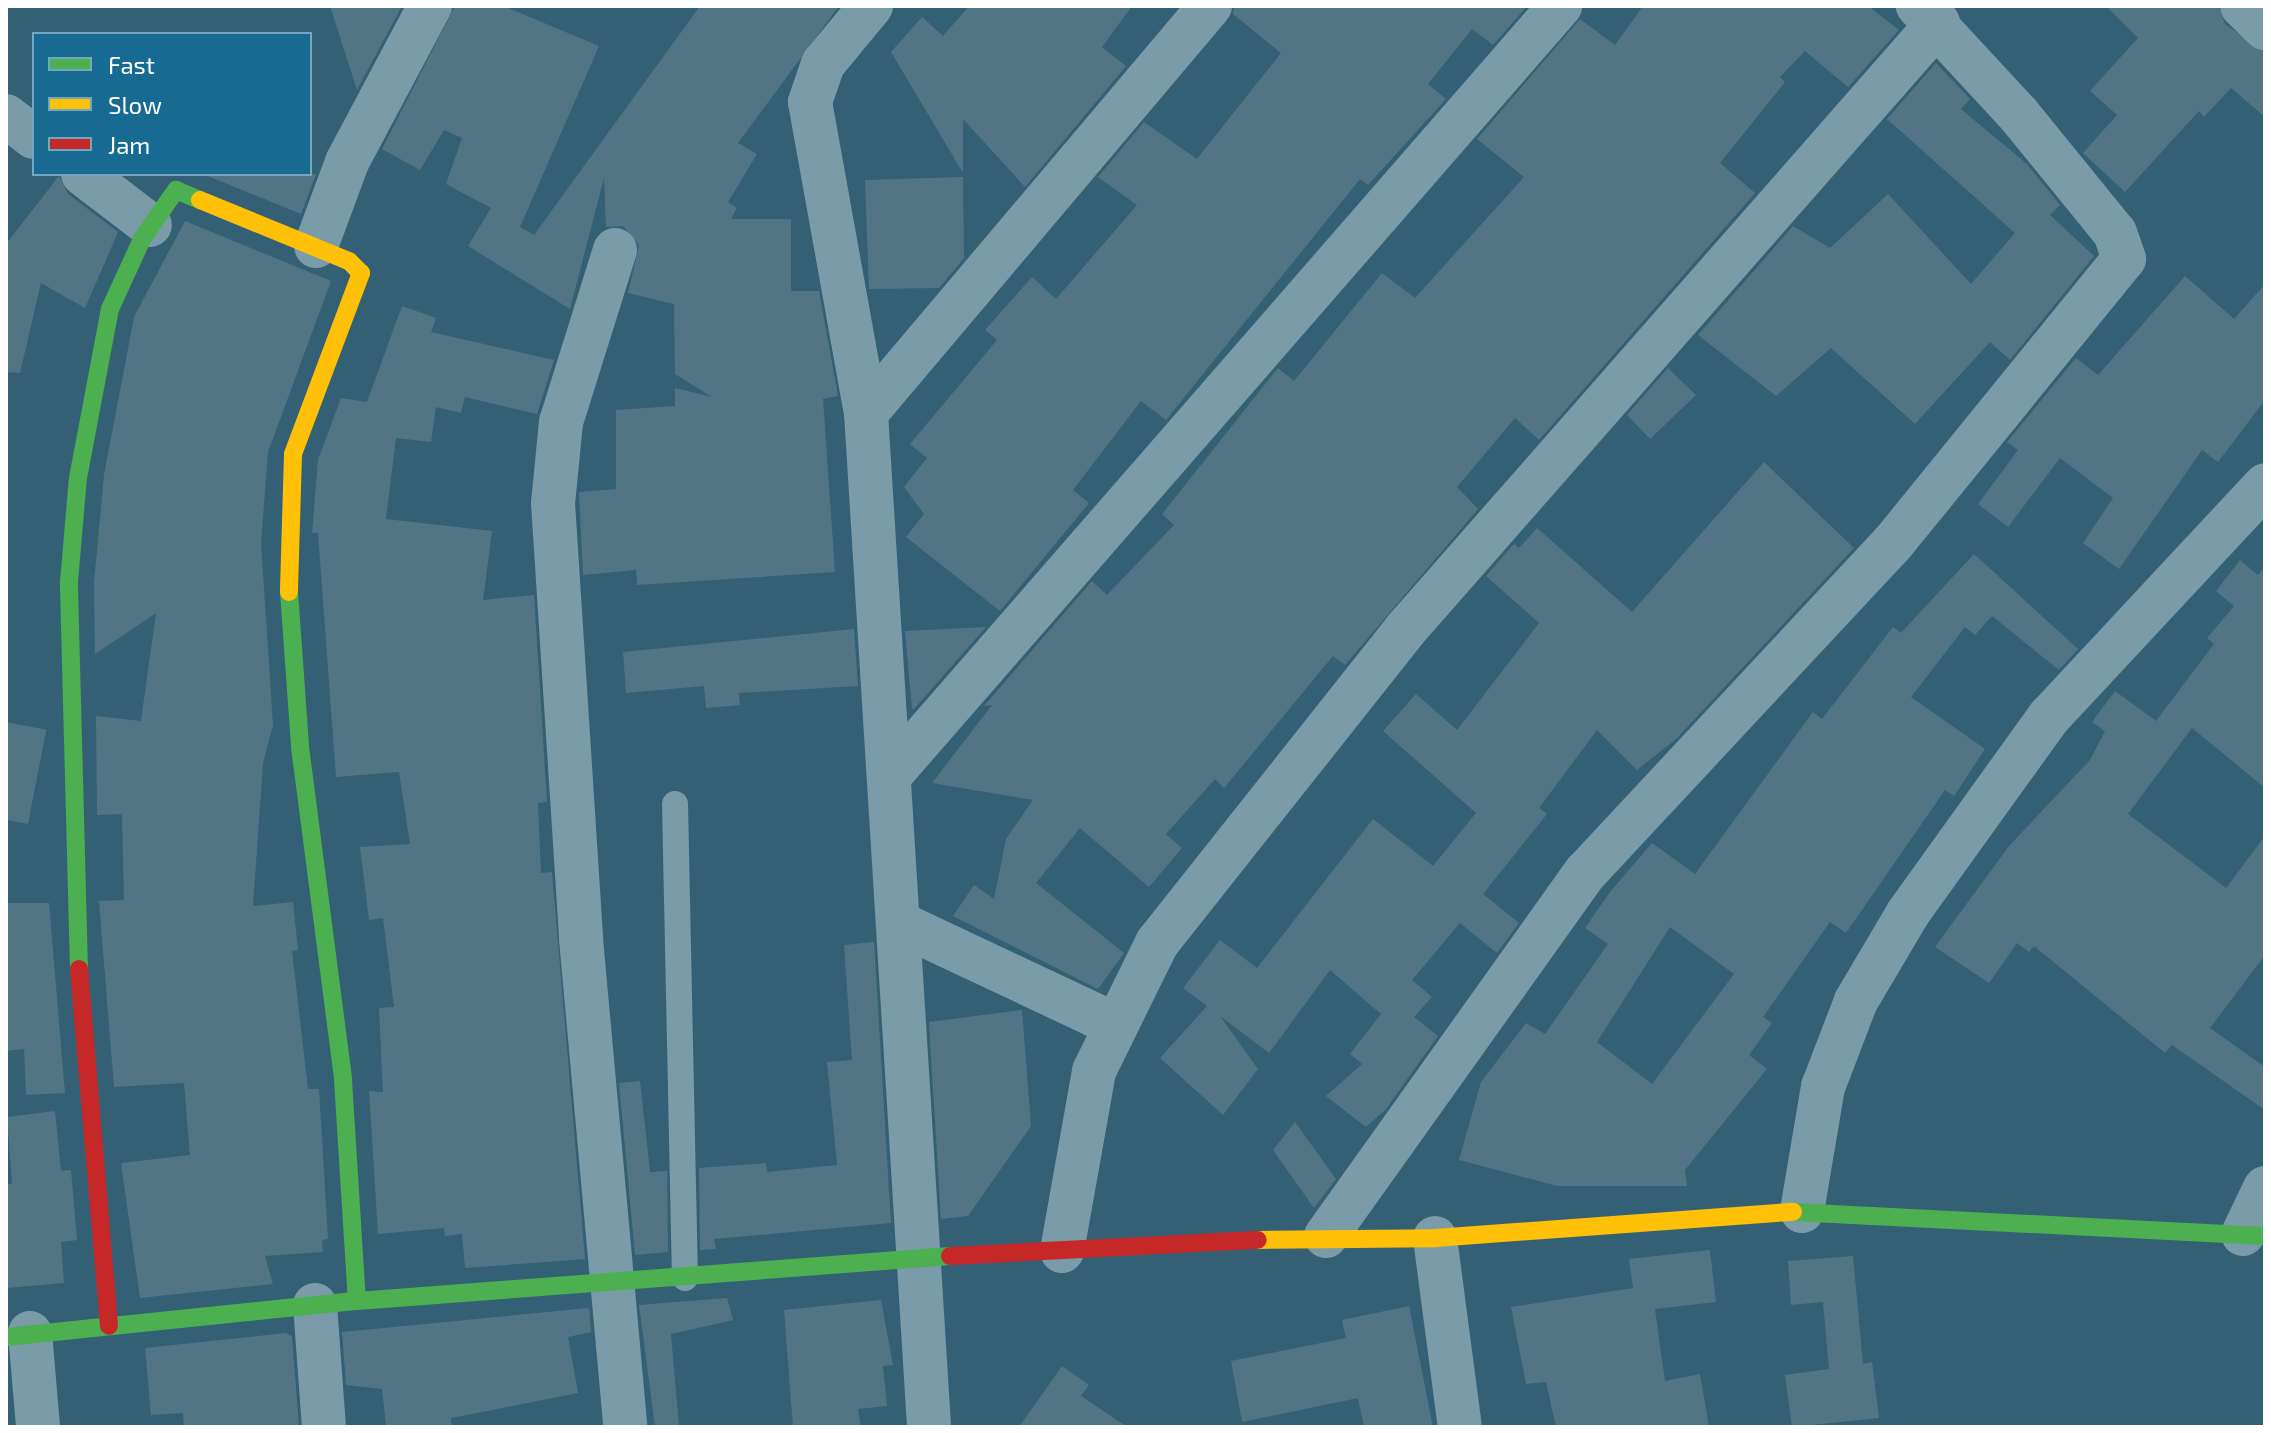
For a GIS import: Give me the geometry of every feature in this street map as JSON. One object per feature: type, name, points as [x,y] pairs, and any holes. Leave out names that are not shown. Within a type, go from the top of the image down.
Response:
[{"type":"street","points":[[316,246],[347,162],[430,6]]},
{"type":"street","points":[[871,6],[823,64],[810,102],[866,413],[922,1258],[929,1427]]},
{"type":"street","points":[[866,413],[1210,6]]},
{"type":"street","points":[[891,774],[1560,6]]},
{"type":"street","points":[[2242,6],[2265,28]]},
{"type":"street","points":[[1062,1251],[1094,1071],[1111,1023],[1192,896],[1405,630],[1928,14],[2115,233],[2124,259],[1893,543],[1586,872],[1326,1236]]},
{"type":"street","points":[[6,116],[32,136]]},
{"type":"street","points":[[86,176],[150,225]]},
{"type":"street","points":[[109,1326],[73,892],[69,582],[94,375],[110,309],[150,225],[176,190],[316,246],[361,273],[293,454],[286,542],[300,747],[343,1080],[357,1301]]},
{"type":"street","points":[[615,250],[561,422],[553,503],[625,1427]]},
{"type":"street","points":[[1802,1211],[1823,1087],[1856,1001],[1916,900],[2049,717],[2265,485]]},
{"type":"street","points":[[901,924],[1111,1023]]},
{"type":"street","points":[[38,1427],[18,1335],[357,1301],[612,1284],[922,1258],[1326,1236],[1435,1238],[1802,1211],[2254,1235],[2265,1188]]},
{"type":"street","points":[[1435,1238],[1460,1427]]},
{"type":"street","points":[[315,1305],[324,1427]]},
{"type":"lane","points":[[675,804],[685,1278]]},
{"type":"building","points":[[330,6],[402,6],[357,90]]},
{"type":"building","points":[[455,6],[503,6],[599,46],[520,227],[534,235],[700,6],[839,6],[738,143],[757,154],[728,202],[737,208],[731,219],[791,219],[791,291],[819,291],[838,396],[823,399],[835,572],[637,585],[636,570],[583,575],[579,492],[616,489],[616,410],[675,406],[675,388],[712,397],[675,374],[674,304],[628,293],[639,245],[623,226],[606,227],[604,178],[570,309],[468,246],[491,208],[446,184],[462,138],[444,130],[420,170],[382,149]]},
{"type":"building","points":[[969,6],[1132,6],[1102,47],[1126,66],[1025,187],[963,119],[963,173],[891,52],[922,17],[943,36]]},
{"type":"building","points":[[1234,6],[1527,6],[1493,45],[1472,29],[1428,84],[1446,99],[1368,185],[1360,179],[1166,420],[1141,401],[1073,490],[1089,503],[1000,611],[906,537],[924,514],[904,487],[927,458],[910,444],[997,340],[985,330],[1032,277],[1056,299],[1137,205],[1098,177],[1144,122],[1197,159],[1281,53],[1233,14]]},
{"type":"building","points":[[1643,6],[1868,6],[1899,30],[1848,87],[1805,51],[1780,77],[1785,82],[1720,163],[1755,193],[1539,440],[1515,418],[1457,487],[1478,509],[1345,665],[1333,656],[1224,788],[1215,779],[1166,834],[1182,848],[1149,887],[1080,828],[1036,883],[1124,953],[1098,989],[953,916],[974,885],[994,899],[1006,839],[1033,800],[932,783],[992,705],[984,706],[1092,581],[1107,595],[1174,525],[1162,514],[1278,368],[1294,381],[1382,273],[1415,298],[1524,177],[1477,139],[1580,19],[1615,45]]},
{"type":"building","points":[[2106,6],[2218,6],[2225,24],[2265,52],[2265,117],[2231,88],[2204,117],[2199,111],[2125,192],[2083,153],[2117,115],[2090,91],[2138,38]]},
{"type":"building","points":[[1936,63],[1970,99],[1961,109],[2027,164],[2060,205],[2050,215],[2094,256],[2010,360],[1990,342],[1915,424],[1831,348],[1776,396],[1698,335],[1793,226],[1830,248],[1888,194],[1971,284],[2015,233],[1887,119]]},
{"type":"building","points":[[316,174],[301,214],[208,176]]},
{"type":"building","points":[[59,176],[68,194],[118,232],[85,308],[41,283],[20,373],[6,372],[6,244]]},
{"type":"building","points":[[963,177],[964,258],[939,288],[869,289],[865,180]]},
{"type":"building","points":[[185,221],[331,281],[268,452],[261,544],[273,725],[263,763],[253,906],[293,902],[298,950],[292,951],[308,1089],[319,1089],[328,1239],[322,1240],[323,1252],[265,1256],[273,1284],[140,1298],[121,1163],[190,1155],[184,1083],[114,1087],[99,901],[124,900],[122,814],[97,815],[96,716],[141,721],[156,613],[95,654],[94,583],[104,475],[134,317]]},
{"type":"building","points":[[2185,276],[2234,319],[2265,284],[2265,400],[2218,462],[2202,450],[2119,569],[2083,543],[2113,498],[2060,458],[2008,527],[1978,504],[2018,450],[2007,442],[2076,358],[2098,375]]},
{"type":"building","points":[[402,306],[436,318],[431,332],[554,360],[537,414],[465,397],[461,413],[436,407],[431,442],[396,438],[386,519],[492,531],[483,600],[534,595],[547,802],[538,803],[541,873],[552,872],[585,1259],[465,1268],[462,1234],[445,1236],[444,1228],[378,1234],[369,1091],[383,1092],[379,1008],[394,1007],[383,918],[369,920],[360,847],[410,844],[399,772],[336,777],[318,533],[312,533],[318,460],[341,398],[367,402]]},
{"type":"building","points":[[1668,368],[1696,395],[1650,439],[1627,415]]},
{"type":"building","points":[[1764,462],[1854,548],[1676,739],[1637,770],[1597,730],[1539,808],[1547,814],[1483,894],[1519,923],[1497,953],[1460,923],[1412,980],[1432,997],[1414,1017],[1438,1036],[1386,1109],[1366,1127],[1326,1096],[1362,1064],[1350,1054],[1381,1014],[1330,970],[1269,1053],[1220,1016],[1258,1069],[1223,1115],[1160,1058],[1207,1006],[1183,988],[1220,940],[1257,968],[1373,819],[1433,866],[1476,813],[1383,731],[1416,694],[1457,730],[1539,623],[1486,576],[1514,544],[1519,548],[1537,528],[1632,612]]},
{"type":"building","points":[[1974,554],[2078,649],[2059,670],[1992,616],[1975,635],[1965,627],[1911,697],[1985,749],[1954,796],[1945,790],[1846,933],[1830,922],[1763,1017],[1772,1023],[1749,1055],[1767,1069],[1685,1170],[1687,1186],[1557,1186],[1459,1160],[1481,1082],[1526,1023],[1545,1034],[1608,944],[1585,928],[1610,892],[1652,843],[1695,874],[1813,712],[1822,719],[1893,627],[1901,633]],"holes":[[[1670,927],[1734,974],[1652,1084],[1597,1042]]]},
{"type":"building","points":[[2240,560],[2258,575],[2265,567],[2265,788],[2192,728],[2128,814],[2226,888],[2265,836],[2265,955],[2210,1028],[2265,1067],[2265,1110],[2172,1045],[2165,1053],[2034,946],[2029,952],[2017,943],[1989,983],[1935,947],[2009,846],[2090,760],[2105,731],[2092,722],[2115,691],[2156,721],[2214,644],[2207,638],[2234,606],[2216,591]]},
{"type":"building","points":[[986,627],[914,709],[912,709],[905,631]]},
{"type":"building","points":[[854,629],[858,686],[739,693],[740,705],[706,708],[704,686],[626,693],[623,652]]},
{"type":"building","points":[[6,722],[46,730],[28,824],[6,820]]},
{"type":"building","points":[[6,903],[49,903],[65,1093],[26,1095],[24,1049],[6,1051]]},
{"type":"building","points":[[874,942],[891,1223],[714,1239],[716,1249],[700,1250],[699,1168],[766,1163],[767,1172],[837,1165],[827,1062],[852,1060],[844,945]]},
{"type":"building","points":[[1022,1010],[1031,1126],[968,1216],[941,1219],[929,1022]]},
{"type":"building","points":[[640,1081],[650,1172],[667,1171],[668,1252],[635,1255],[619,1083]]},
{"type":"building","points":[[55,1111],[61,1171],[71,1170],[77,1240],[61,1242],[64,1283],[6,1288],[6,1184],[12,1184],[7,1117]]},
{"type":"building","points":[[1295,1122],[1336,1179],[1314,1208],[1273,1150]]},
{"type":"building","points":[[1710,1250],[1716,1302],[1655,1309],[1665,1381],[1700,1374],[1709,1427],[1556,1427],[1546,1382],[1526,1384],[1511,1307],[1633,1288],[1629,1259]]},
{"type":"building","points":[[1853,1256],[1863,1364],[1872,1362],[1879,1418],[1792,1427],[1785,1375],[1829,1369],[1823,1302],[1791,1305],[1788,1261]]},
{"type":"building","points":[[727,1298],[733,1320],[671,1334],[679,1427],[655,1427],[639,1305]]},
{"type":"building","points":[[881,1300],[893,1365],[883,1366],[887,1406],[858,1409],[861,1427],[793,1427],[784,1310]]},
{"type":"building","points":[[1409,1306],[1433,1427],[1364,1427],[1358,1398],[1242,1422],[1231,1361],[1346,1338],[1342,1320]]},
{"type":"building","points":[[589,1308],[591,1332],[568,1337],[578,1393],[451,1418],[452,1427],[386,1427],[382,1389],[346,1385],[342,1332]]},
{"type":"building","points":[[286,1333],[292,1336],[299,1427],[184,1427],[183,1413],[151,1415],[145,1348]]},
{"type":"building","points":[[1062,1366],[1089,1385],[1081,1396],[1127,1427],[1019,1427]]},
{"type":"traffic: fast","points":[[79,969],[69,582],[78,478],[110,309],[142,239],[176,190],[200,200]]},
{"type":"traffic: fast","points":[[289,592],[300,747],[343,1080],[357,1301]]},
{"type":"traffic: fast","points":[[1793,1212],[2265,1236]]},
{"type":"traffic: fast","points":[[6,1337],[357,1301],[950,1256]]},
{"type":"traffic: slow","points":[[200,200],[349,261],[361,273],[293,454],[289,592]]},
{"type":"traffic: slow","points":[[1258,1240],[1435,1238],[1793,1212]]},
{"type":"traffic: jam","points":[[79,969],[109,1326]]},
{"type":"traffic: jam","points":[[950,1256],[1258,1240]]}]
